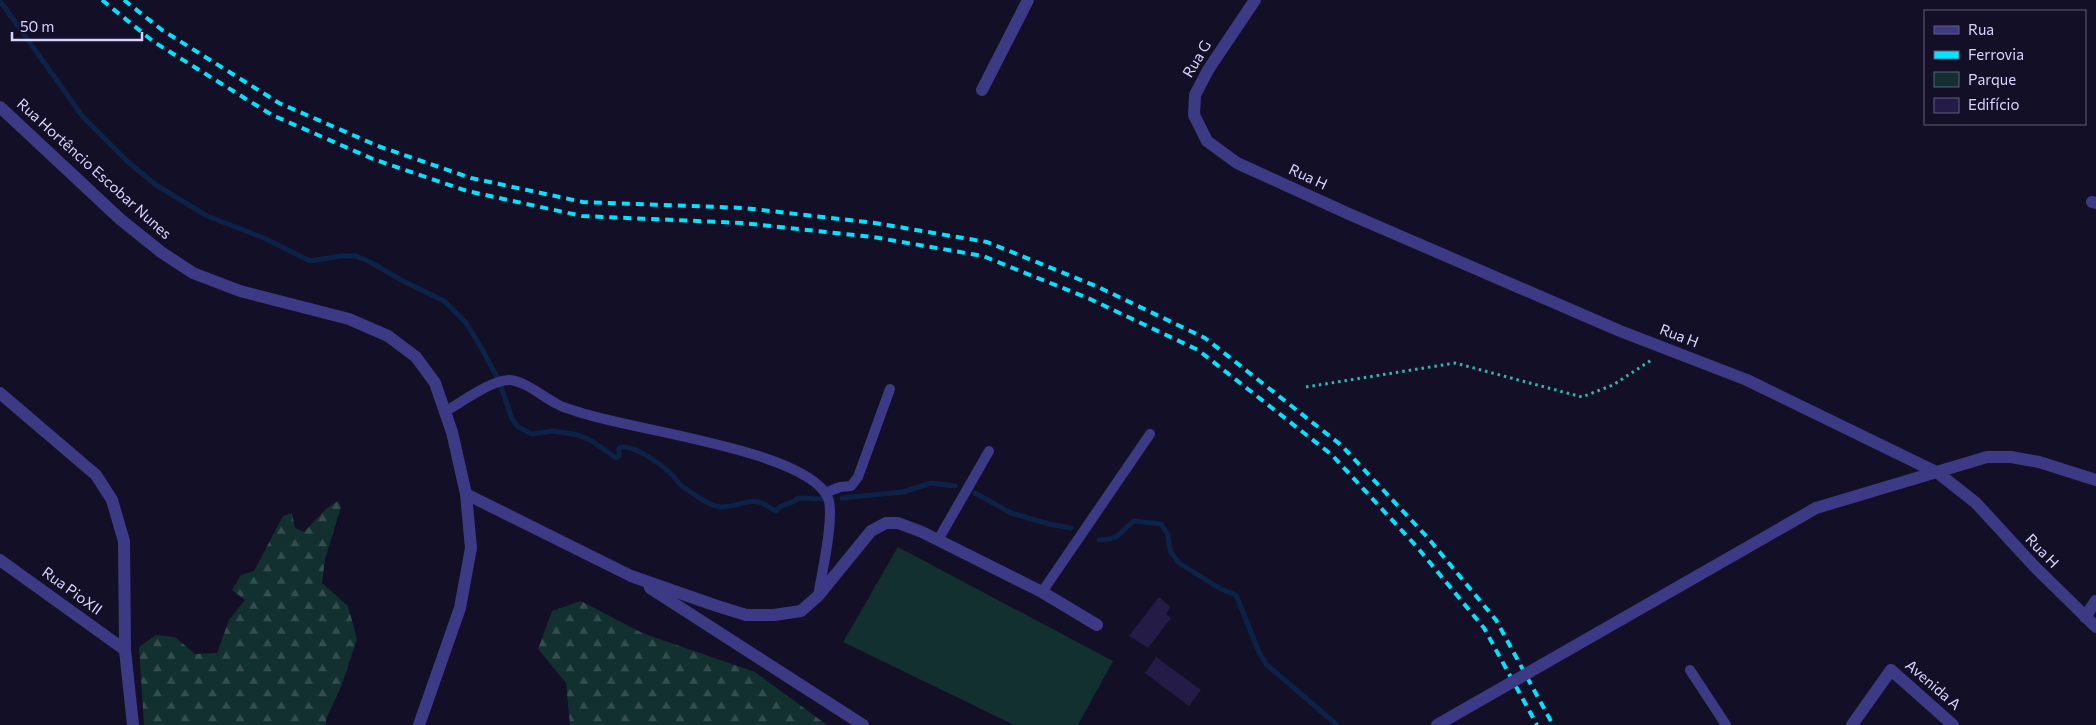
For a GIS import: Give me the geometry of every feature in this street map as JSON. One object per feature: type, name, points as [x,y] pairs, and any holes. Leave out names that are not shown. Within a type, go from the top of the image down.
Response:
[{"type":"street","points":[[982,90],[1028,0]]},
{"type":"street","name":"Rua G","points":[[1207,142],[1194,115],[1195,95],[1208,70],[1255,0]]},
{"type":"street","name":"Rua Hortêncio Escobar Nunes","points":[[0,107],[120,219],[161,252],[193,273],[240,292],[349,319],[388,336],[416,357],[434,383],[446,411],[466,494],[471,548],[468,574],[460,608],[419,725]]},
{"type":"street","name":"Rua H","points":[[1207,142],[1237,163],[1349,214],[1500,280],[1747,380],[1938,473],[1976,503],[2034,566],[2096,627]]},
{"type":"street","points":[[0,393],[96,475],[112,500],[124,540],[125,650],[133,725]]},
{"type":"street","points":[[1437,725],[1816,508],[1987,457],[2011,457],[2040,462],[2096,480]]},
{"type":"street","points":[[466,494],[631,576],[863,725]]},
{"type":"street","points":[[631,576],[714,606],[746,615],[774,615],[801,611],[818,596],[871,531],[886,523],[898,523],[922,532],[1042,592],[1097,625]]},
{"type":"street","name":"Rua PioXII","points":[[0,560],[125,650]]},
{"type":"street","points":[[2085,617],[2096,602]]},
{"type":"street","name":"Avenida A","points":[[1852,725],[1891,670],[1953,725]]},
{"type":"lane","points":[[446,411],[487,387],[508,380],[525,386],[559,405],[580,413],[769,459],[794,469],[818,484],[828,498],[831,513],[818,596]]},
{"type":"lane","points":[[825,493],[851,486],[858,477],[890,389]]},
{"type":"lane","points":[[1042,592],[1150,434]]},
{"type":"lane","points":[[938,540],[989,451]]},
{"type":"lane","points":[[1690,670],[1726,725]]},
{"type":"path","points":[[1306,387],[1454,363],[1582,397],[1613,385],[1668,349]]},
{"type":"green space","points":[[338,501],[341,507],[325,559],[322,583],[348,606],[357,639],[341,687],[326,719],[326,725],[144,725],[139,647],[156,635],[175,637],[195,654],[217,653],[229,620],[245,600],[232,590],[241,575],[254,571],[283,516],[292,513],[295,528],[304,532],[327,508]]},
{"type":"green space","points":[[898,547],[1113,661],[1078,725],[1014,725],[843,642]]},
{"type":"green space","points":[[581,601],[642,633],[755,672],[827,725],[570,725],[566,683],[538,649],[552,611]]},
{"type":"building","points":[[1159,597],[1170,607],[1166,614],[1171,618],[1148,648],[1129,636]]},
{"type":"building","points":[[1156,657],[1201,690],[1189,706],[1145,673]]},
{"type":"waterway","points":[[0,1],[83,117],[128,162],[156,185],[207,216],[264,238],[310,261],[341,256],[356,256],[444,301],[466,323],[482,349],[499,381],[512,419],[518,427],[532,434],[553,431],[578,435],[592,441],[616,458],[619,456],[619,448],[625,447],[640,452],[671,474],[683,487],[715,506],[725,507],[746,502],[757,502],[776,511],[781,506],[798,498],[823,499]]},
{"type":"waterway","points":[[842,498],[903,492],[931,483],[955,486]]},
{"type":"waterway","points":[[975,493],[1011,513],[1071,528]]},
{"type":"waterway","points":[[1099,540],[1116,537],[1134,521],[1161,524],[1168,535],[1170,551],[1179,563],[1219,588],[1236,595],[1259,652],[1266,664],[1337,725]]},
{"type":"railway","points":[[102,0],[154,42],[272,115],[373,159],[467,191],[582,216],[743,223],[873,237],[983,256],[1090,299],[1198,350],[1332,455],[1417,547],[1484,628],[1537,725]]},
{"type":"railway","points":[[124,0],[162,30],[279,103],[378,146],[471,178],[583,202],[744,208],[875,223],[987,242],[1096,286],[1205,338],[1341,445],[1428,538],[1496,620],[1553,725]]}]
